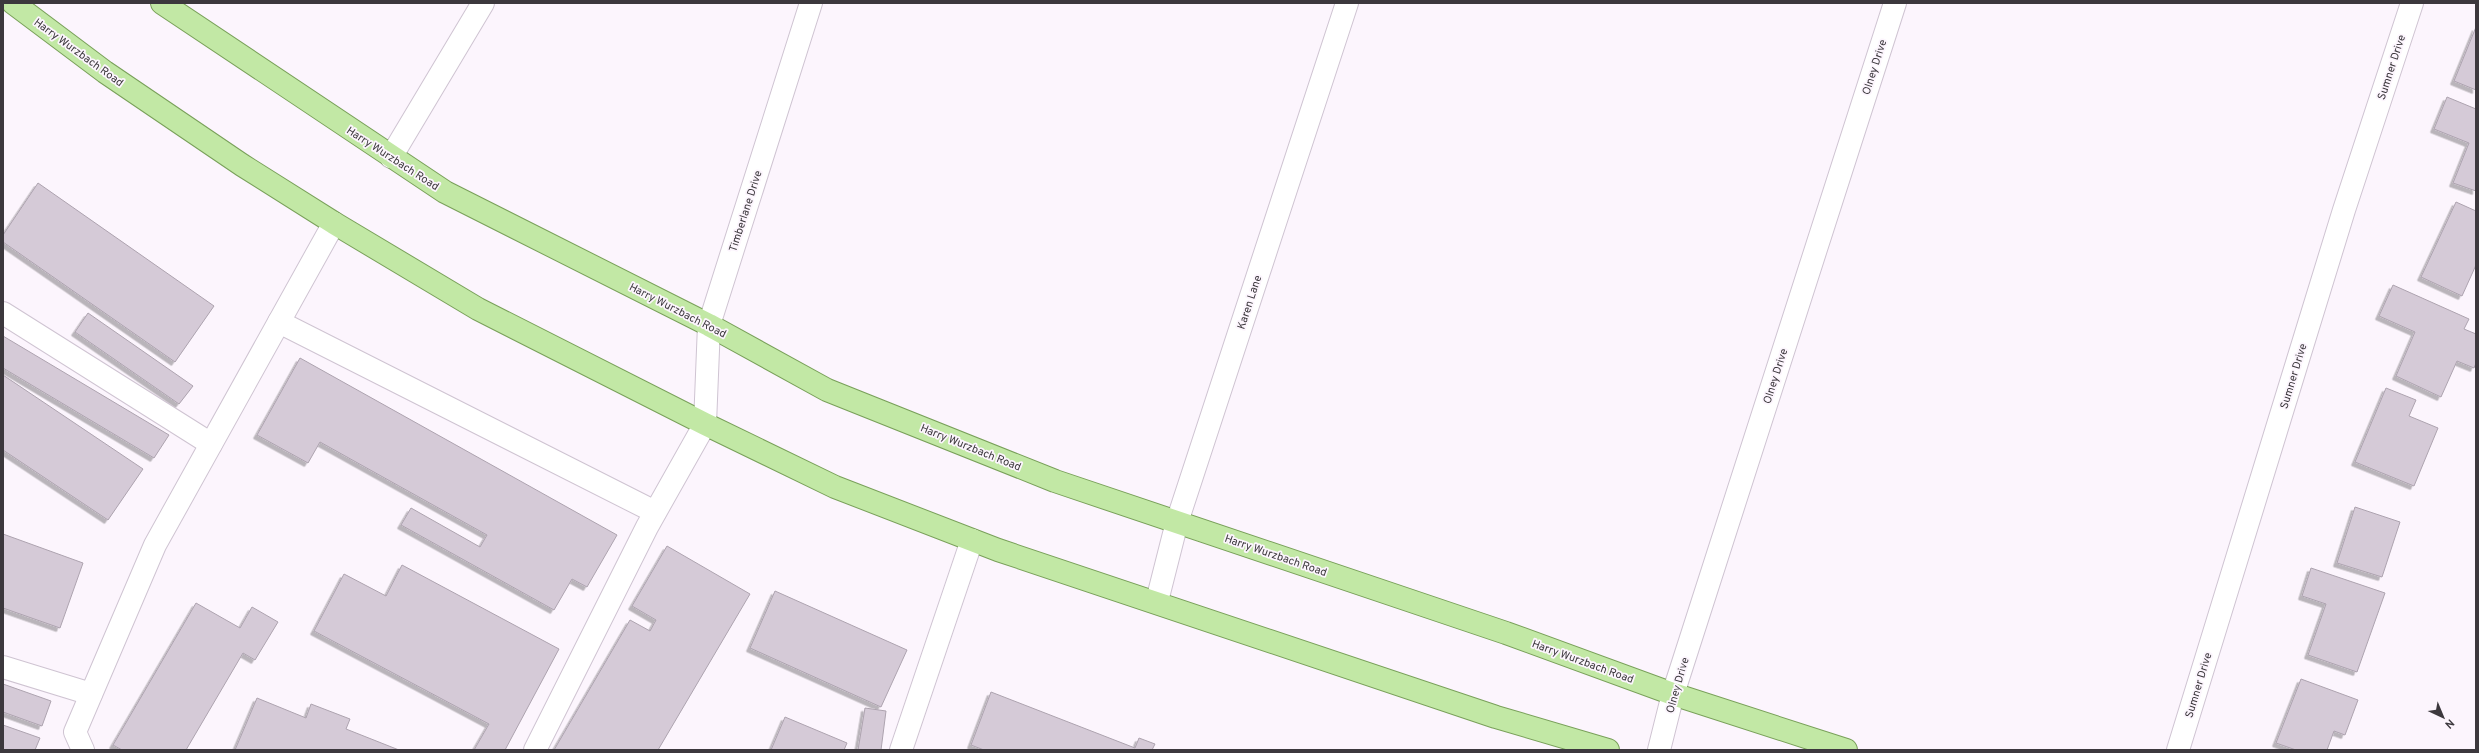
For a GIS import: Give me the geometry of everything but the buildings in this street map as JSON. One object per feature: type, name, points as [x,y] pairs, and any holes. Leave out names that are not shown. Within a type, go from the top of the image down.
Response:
[{"type":"main road","name":"Harry Wurzbach Road","points":[[13,3],[105,72],[242,165],[334,223],[478,309],[705,424],[834,487],[972,540],[1496,717],[1608,750]]},
{"type":"main road","name":"Harry Wurzbach Road","points":[[162,3],[445,192],[709,325],[827,390],[1055,481],[1506,633],[1674,694],[1846,750]]},
{"type":"street","points":[[391,157],[483,3]]},
{"type":"street","name":"Timberlane Drive","points":[[705,424],[709,325],[811,3]]},
{"type":"street","name":"Karen Lane","points":[[1157,602],[1177,522],[1347,3]]},
{"type":"street","name":"Olney Drive","points":[[1659,750],[1674,694],[1895,3]]},
{"type":"street","name":"Sumner Drive","points":[[2178,750],[2344,210],[2412,3]]},
{"type":"street","points":[[83,750],[75,732],[155,545],[334,223]]},
{"type":"street","points":[[3,313],[212,444]]},
{"type":"street","points":[[279,322],[651,519]]},
{"type":"street","points":[[536,750],[651,519],[705,424]]},
{"type":"street","points":[[901,750],[972,540]]},
{"type":"street","points":[[3,667],[91,694]]}]
